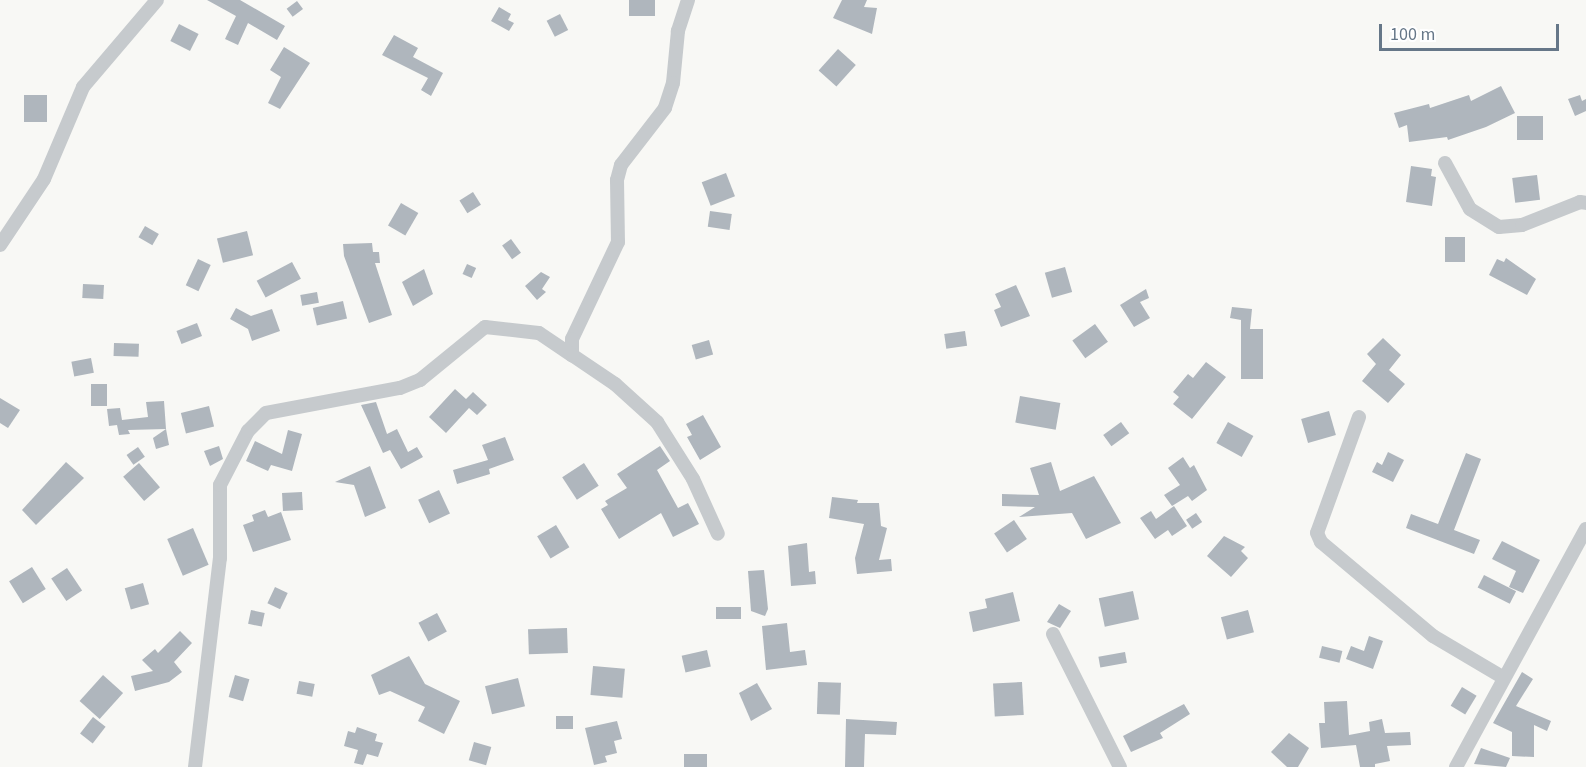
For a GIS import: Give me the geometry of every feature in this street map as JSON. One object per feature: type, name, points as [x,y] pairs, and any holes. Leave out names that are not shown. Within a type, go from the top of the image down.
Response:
[{"type":"street","points":[[0,245],[44,179],[82,87],[158,0]]},
{"type":"street","points":[[572,355],[572,339],[618,242],[617,180],[621,165],[665,108],[673,83],[678,31],[688,0]]},
{"type":"street","points":[[1445,163],[1470,209],[1499,227],[1522,225],[1580,202],[1586,203]]},
{"type":"street","points":[[195,767],[220,558],[220,485],[248,431],[266,413],[400,388],[420,380],[485,327],[539,333],[615,384],[657,422],[693,478],[718,534]]},
{"type":"street","points":[[1359,417],[1317,533],[1321,543],[1433,636],[1504,678]]},
{"type":"street","points":[[1456,767],[1586,529]]},
{"type":"street","points":[[1053,634],[1120,767]]},
{"type":"building","points":[[207,0],[240,0],[285,26],[277,40],[248,23],[238,45],[225,39],[236,16]]},
{"type":"building","points":[[629,0],[655,0],[655,16],[629,16]]},
{"type":"building","points":[[842,0],[867,0],[864,7],[877,8],[872,34],[833,18]]},
{"type":"building","points":[[297,1],[303,9],[293,17],[287,9]]},
{"type":"building","points":[[499,7],[511,14],[508,20],[514,23],[509,31],[491,21]]},
{"type":"building","points":[[560,14],[568,30],[555,37],[547,21]]},
{"type":"building","points":[[179,24],[199,34],[190,51],[170,41]]},
{"type":"building","points":[[394,35],[418,48],[413,57],[443,73],[431,96],[421,90],[428,78],[382,55]]},
{"type":"building","points":[[284,47],[310,63],[280,109],[268,103],[281,77],[270,70]]},
{"type":"building","points":[[838,49],[856,65],[836,87],[819,71]]},
{"type":"building","points":[[1501,86],[1515,113],[1486,127],[1448,140],[1447,137],[1409,142],[1407,125],[1399,128],[1394,113],[1429,104],[1430,108],[1469,95],[1471,101]]},
{"type":"building","points":[[24,95],[47,95],[47,122],[24,122]]},
{"type":"building","points":[[1580,95],[1582,101],[1586,99],[1586,111],[1575,116],[1568,99]]},
{"type":"building","points":[[1517,116],[1543,116],[1543,140],[1517,140]]},
{"type":"building","points":[[1411,166],[1432,169],[1431,176],[1436,177],[1432,206],[1406,202]]},
{"type":"building","points":[[726,173],[735,196],[711,206],[702,182]]},
{"type":"building","points":[[1537,175],[1540,200],[1515,203],[1512,178]]},
{"type":"building","points":[[473,192],[481,205],[467,213],[459,200]]},
{"type":"building","points":[[401,203],[418,213],[405,236],[388,226]]},
{"type":"building","points":[[710,211],[732,214],[730,230],[708,227]]},
{"type":"building","points":[[145,226],[159,234],[152,245],[138,237]]},
{"type":"building","points":[[247,231],[253,255],[223,263],[217,238]]},
{"type":"building","points":[[1445,237],[1465,237],[1465,262],[1445,262]]},
{"type":"building","points":[[511,239],[521,253],[512,259],[502,245]]},
{"type":"building","points":[[372,243],[373,252],[379,252],[380,263],[375,263],[392,315],[369,323],[344,256],[343,244]]},
{"type":"building","points":[[1506,258],[1536,279],[1527,295],[1489,275],[1497,259],[1504,262]]},
{"type":"building","points":[[198,259],[211,265],[198,291],[186,285]]},
{"type":"building","points":[[292,262],[301,279],[266,298],[257,281]]},
{"type":"building","points":[[467,264],[476,268],[472,278],[463,274]]},
{"type":"building","points":[[1065,267],[1072,292],[1052,298],[1045,273]]},
{"type":"building","points":[[424,269],[433,294],[413,306],[402,282]]},
{"type":"building","points":[[541,272],[550,277],[542,289],[546,292],[537,300],[525,286]]},
{"type":"building","points":[[83,284],[104,285],[103,299],[82,298]]},
{"type":"building","points":[[1016,285],[1030,316],[1001,327],[994,310],[1001,307],[995,294]]},
{"type":"building","points":[[1146,289],[1149,298],[1140,302],[1150,318],[1134,327],[1120,305]]},
{"type":"building","points":[[317,292],[319,303],[302,306],[300,295]]},
{"type":"building","points":[[343,301],[347,319],[317,326],[313,308]]},
{"type":"building","points":[[1232,307],[1252,309],[1250,329],[1263,329],[1263,379],[1241,379],[1241,320],[1230,318]]},
{"type":"building","points":[[236,308],[251,316],[272,309],[280,331],[252,341],[248,329],[230,319]]},
{"type":"building","points":[[197,323],[202,336],[181,344],[176,331]]},
{"type":"building","points":[[1095,324],[1108,342],[1085,358],[1072,340]]},
{"type":"building","points":[[965,331],[967,346],[946,349],[944,334]]},
{"type":"building","points":[[1383,338],[1401,355],[1389,370],[1405,384],[1388,403],[1362,381],[1376,364],[1367,354]]},
{"type":"building","points":[[709,340],[713,354],[696,359],[692,345]]},
{"type":"building","points":[[114,343],[139,344],[139,357],[114,356]]},
{"type":"building","points":[[91,358],[94,373],[74,377],[71,362]]},
{"type":"building","points":[[1206,362],[1226,377],[1192,419],[1173,404],[1179,397],[1173,392],[1188,374],[1193,378]]},
{"type":"building","points":[[91,384],[107,384],[107,406],[91,406]]},
{"type":"building","points":[[455,389],[466,399],[473,392],[487,405],[477,415],[469,408],[446,433],[429,417]]},
{"type":"building","points":[[1020,396],[1060,403],[1056,430],[1015,423]]},
{"type":"building","points":[[0,398],[20,410],[8,428],[0,423]]},
{"type":"building","points":[[164,401],[166,429],[128,430],[130,434],[119,435],[117,425],[109,426],[107,409],[120,408],[122,420],[148,417],[146,402]]},
{"type":"building","points":[[376,402],[387,434],[397,429],[408,452],[417,447],[423,457],[401,469],[390,450],[383,453],[361,405]]},
{"type":"building","points":[[209,406],[214,426],[186,433],[181,413]]},
{"type":"building","points":[[1329,411],[1336,435],[1308,443],[1301,419]]},
{"type":"building","points":[[703,415],[721,447],[700,460],[687,437],[692,435],[686,424]]},
{"type":"building","points":[[1121,422],[1129,433],[1111,446],[1103,435]]},
{"type":"building","points":[[1228,422],[1253,436],[1242,457],[1216,443]]},
{"type":"building","points":[[166,429],[169,445],[156,449],[153,438]]},
{"type":"building","points":[[288,430],[302,434],[292,471],[271,465],[268,471],[246,461],[255,441],[282,454]]},
{"type":"building","points":[[505,437],[514,460],[489,469],[490,474],[457,484],[453,470],[488,460],[482,445]]},
{"type":"building","points":[[219,446],[223,459],[210,466],[204,451]]},
{"type":"building","points":[[660,446],[670,461],[657,470],[678,508],[688,503],[699,524],[673,537],[661,513],[619,539],[601,509],[608,505],[605,501],[627,488],[617,474]]},
{"type":"building","points":[[138,447],[145,457],[133,465],[127,455]]},
{"type":"building","points":[[1388,452],[1404,460],[1393,482],[1372,472],[1377,462],[1382,465]]},
{"type":"building","points":[[1466,453],[1481,459],[1454,530],[1480,540],[1474,554],[1406,528],[1411,514],[1438,524]]},
{"type":"building","points":[[1183,457],[1190,468],[1194,465],[1207,490],[1192,501],[1188,496],[1172,506],[1164,495],[1180,485],[1168,468]]},
{"type":"building","points":[[66,462],[84,478],[36,525],[22,510]]},
{"type":"building","points":[[1051,462],[1060,491],[1094,476],[1121,523],[1086,539],[1072,513],[1019,517],[1035,507],[1002,506],[1002,494],[1039,495],[1030,468]]},
{"type":"building","points":[[139,463],[160,487],[144,501],[123,477]]},
{"type":"building","points":[[584,463],[599,486],[577,500],[562,477]]},
{"type":"building","points":[[370,466],[386,508],[365,517],[354,485],[335,482]]},
{"type":"building","points":[[439,490],[450,514],[429,523],[418,500]]},
{"type":"building","points":[[302,492],[303,510],[283,511],[282,493]]},
{"type":"building","points":[[832,497],[858,500],[857,503],[879,503],[881,526],[887,528],[879,560],[891,559],[892,571],[857,574],[855,558],[864,524],[829,518]]},
{"type":"building","points":[[1174,506],[1187,526],[1172,536],[1168,530],[1155,539],[1140,518],[1151,511],[1156,519]]},
{"type":"building","points":[[265,510],[268,517],[281,512],[291,540],[253,552],[243,525],[254,521],[252,515]]},
{"type":"building","points":[[1196,513],[1202,522],[1192,529],[1186,520]]},
{"type":"building","points":[[1014,520],[1027,539],[1007,552],[994,533]]},
{"type":"building","points":[[556,525],[569,547],[551,559],[537,536]]},
{"type":"building","points":[[193,528],[209,565],[183,576],[167,539]]},
{"type":"building","points":[[1224,536],[1245,547],[1241,551],[1248,558],[1231,577],[1207,556]]},
{"type":"building","points":[[1502,541],[1540,560],[1523,593],[1509,587],[1516,571],[1492,559]]},
{"type":"building","points":[[807,543],[809,572],[815,571],[816,584],[791,586],[788,546]]},
{"type":"building","points":[[32,567],[46,589],[23,603],[9,581]]},
{"type":"building","points":[[67,568],[82,590],[66,601],[51,579]]},
{"type":"building","points":[[764,570],[768,609],[765,616],[751,611],[748,571]]},
{"type":"building","points":[[1484,575],[1516,591],[1510,604],[1478,587]]},
{"type":"building","points":[[143,583],[149,604],[131,609],[125,588]]},
{"type":"building","points":[[275,587],[288,593],[280,609],[267,603]]},
{"type":"building","points":[[1133,591],[1139,619],[1105,627],[1099,598]]},
{"type":"building","points":[[1013,592],[1020,621],[973,632],[969,612],[987,608],[985,599]]},
{"type":"building","points":[[1059,604],[1071,611],[1060,628],[1047,622]]},
{"type":"building","points":[[716,607],[741,607],[741,619],[716,619]]},
{"type":"building","points":[[251,610],[265,613],[262,627],[248,624]]},
{"type":"building","points":[[1248,610],[1254,632],[1227,639],[1221,617]]},
{"type":"building","points":[[437,613],[447,632],[428,641],[418,623]]},
{"type":"building","points":[[787,623],[790,652],[805,650],[807,665],[766,670],[762,626]]},
{"type":"building","points":[[567,628],[568,653],[529,654],[528,629]]},
{"type":"building","points":[[180,631],[192,643],[174,662],[182,672],[169,682],[135,691],[131,676],[153,671],[142,660],[155,649],[158,653]]},
{"type":"building","points":[[1369,636],[1383,641],[1373,669],[1346,659],[1351,646],[1364,651]]},
{"type":"building","points":[[1322,646],[1342,651],[1339,663],[1319,658]]},
{"type":"building","points":[[707,650],[711,667],[685,672],[682,656]]},
{"type":"building","points":[[1125,652],[1127,663],[1100,668],[1098,657]]},
{"type":"building","points":[[409,656],[425,684],[460,701],[444,734],[418,721],[425,707],[390,691],[379,695],[371,675]]},
{"type":"building","points":[[593,666],[625,669],[622,698],[590,695]]},
{"type":"building","points":[[1522,672],[1533,679],[1516,706],[1551,721],[1547,731],[1534,725],[1534,757],[1512,756],[1512,732],[1493,723]]},
{"type":"building","points":[[103,675],[123,693],[100,719],[80,701]]},
{"type":"building","points":[[235,675],[249,679],[243,701],[229,697]]},
{"type":"building","points":[[518,678],[525,706],[492,714],[485,686]]},
{"type":"building","points":[[299,681],[315,684],[312,697],[297,694]]},
{"type":"building","points":[[818,682],[841,683],[840,715],[817,714]]},
{"type":"building","points":[[1022,682],[1024,715],[995,716],[993,684]]},
{"type":"building","points":[[757,683],[772,709],[751,721],[739,693]]},
{"type":"building","points":[[1462,687],[1477,696],[1465,715],[1451,706]]},
{"type":"building","points":[[1347,701],[1349,735],[1370,731],[1369,722],[1382,719],[1385,733],[1410,732],[1411,745],[1387,746],[1390,761],[1375,764],[1375,767],[1360,767],[1356,745],[1321,748],[1319,723],[1325,723],[1324,702]]},
{"type":"building","points":[[1184,704],[1190,714],[1160,733],[1163,738],[1131,752],[1123,736]]},
{"type":"building","points":[[556,716],[573,716],[573,729],[556,729]]},
{"type":"building","points":[[93,717],[106,727],[93,743],[80,734]]},
{"type":"building","points":[[846,719],[897,722],[896,735],[865,734],[864,767],[845,767]]},
{"type":"building","points":[[617,721],[622,739],[614,741],[617,753],[605,756],[607,762],[594,765],[585,728]]},
{"type":"building","points":[[357,727],[377,734],[375,741],[383,743],[378,757],[367,754],[363,765],[354,763],[358,750],[344,746],[348,731],[355,733]]},
{"type":"building","points":[[1289,733],[1309,748],[1298,767],[1287,767],[1271,752]]},
{"type":"building","points":[[474,742],[491,747],[486,765],[469,760]]},
{"type":"building","points":[[1481,748],[1510,758],[1506,767],[1474,764]]},
{"type":"building","points":[[684,754],[707,754],[707,767],[684,767]]}]
